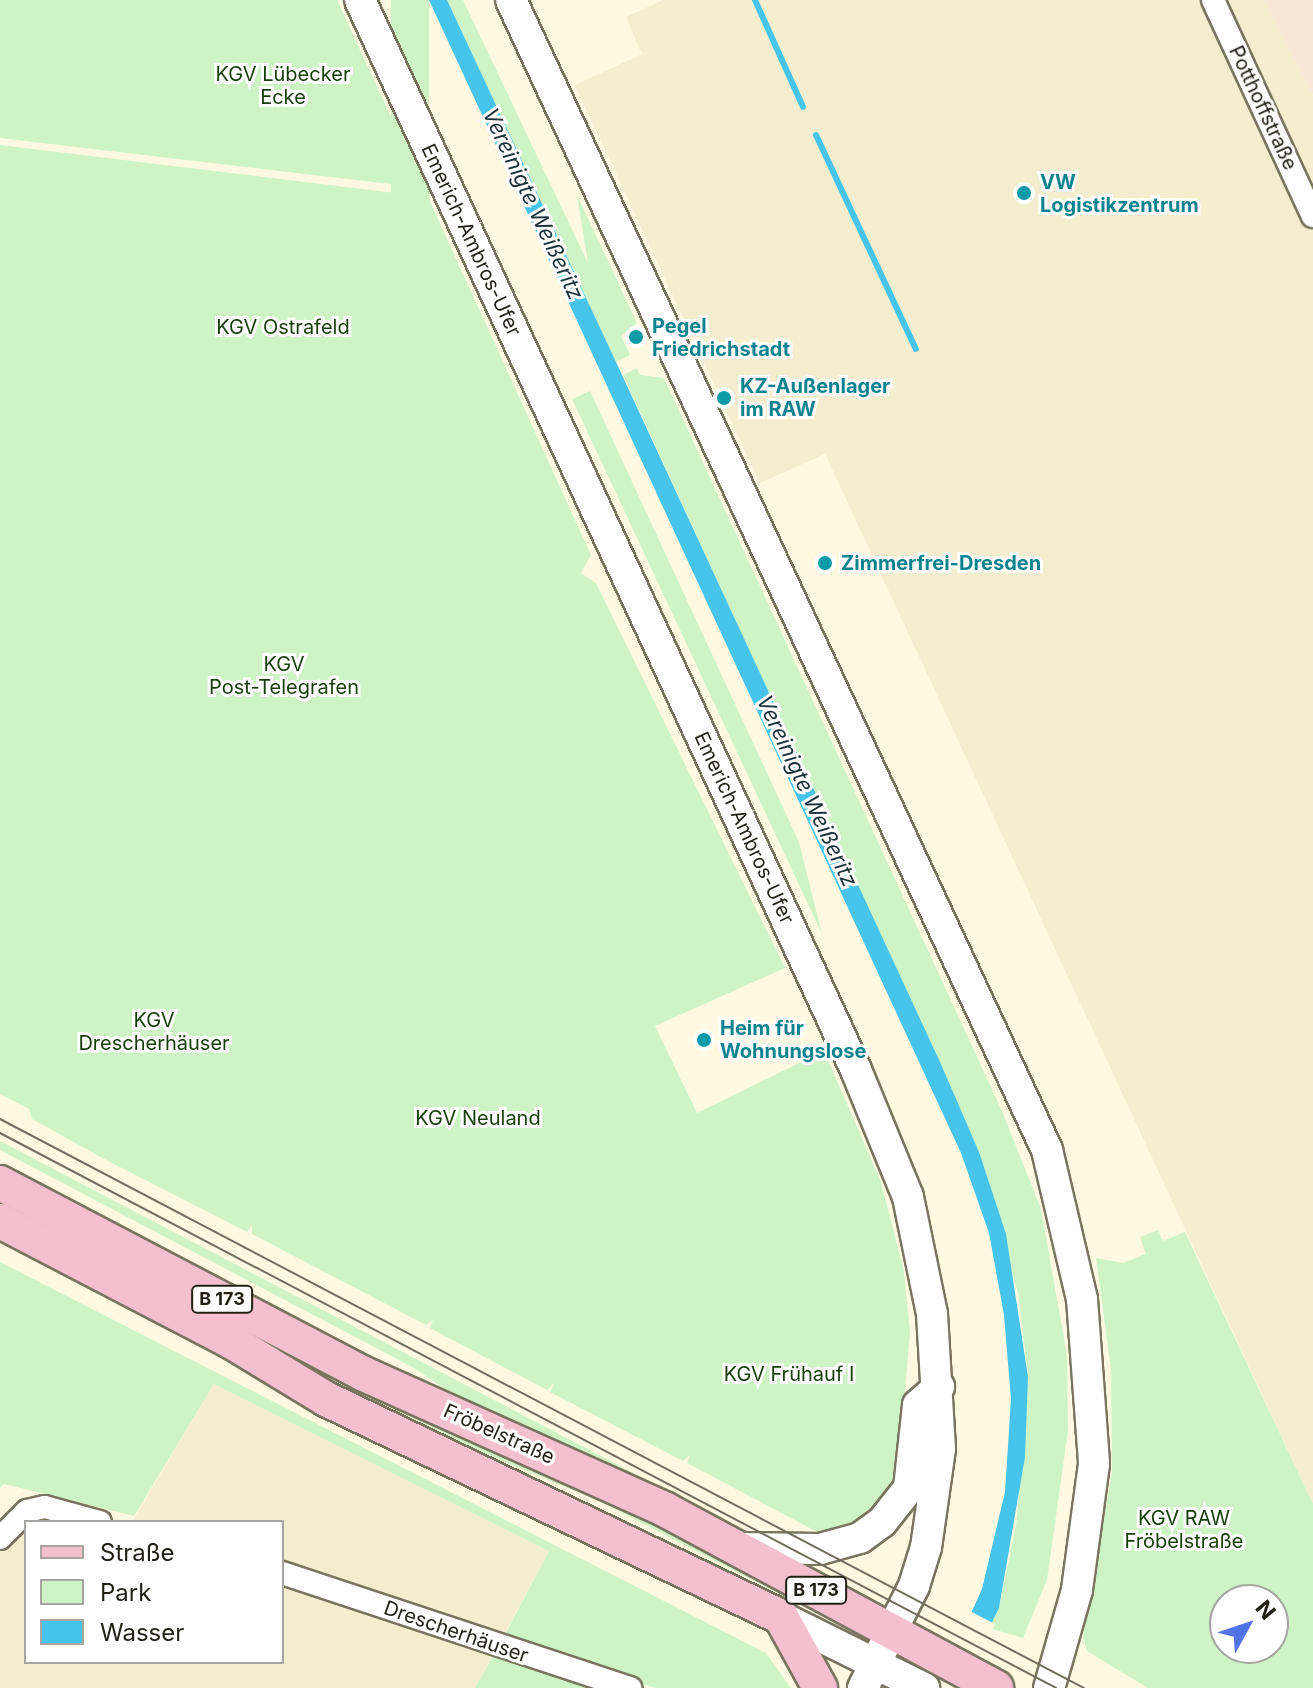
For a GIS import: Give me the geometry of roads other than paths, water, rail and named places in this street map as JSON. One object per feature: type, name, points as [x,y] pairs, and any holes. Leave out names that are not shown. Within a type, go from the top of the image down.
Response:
[{"type":"main road","name":"Emerich-Ambros-Ufer","points":[[360,0],[882,1129],[923,1253],[939,1387],[940,1449],[928,1533],[904,1638],[891,1679]]},
{"type":"main road","points":[[511,0],[1047,1150],[1082,1299],[1094,1464],[1077,1590],[1049,1688]]},
{"type":"main road","points":[[0,1157],[350,1341],[411,1376],[446,1411]]},
{"type":"main road","name":"Fröbelstraße","points":[[0,1183],[364,1374],[596,1476],[737,1548],[996,1688]]},
{"type":"main road","name":"B 173","points":[[0,1221],[234,1343],[326,1399],[781,1617],[820,1688]]},
{"type":"main road","points":[[0,1247],[221,1363],[326,1399]]},
{"type":"main road","points":[[737,1548],[800,1552],[836,1547],[882,1522],[909,1488],[918,1405],[939,1387]]},
{"type":"main road","points":[[781,1617],[891,1679]]},
{"type":"street","name":"Potthoffstraße","points":[[1213,0],[1313,216]]},
{"type":"street","points":[[0,1538],[27,1511],[45,1507],[93,1520]]},
{"type":"street","name":"Drescherhäuser","points":[[284,1574],[630,1688]]},
{"type":"water","name":"Vereinigte Weißeritz","points":[[429,0],[447,0],[940,1062],[979,1152],[1006,1234],[1028,1377],[1025,1457],[999,1608],[960,1688],[937,1688],[982,1589],[1005,1492],[1011,1399],[1004,1315],[989,1233],[961,1153]]},
{"type":"waterway","points":[[755,0],[803,107]]},
{"type":"waterway","points":[[816,135],[916,349]]},
{"type":"tram line","points":[[0,1119],[1084,1688]]},
{"type":"tram line","points":[[0,1133],[1056,1688]]},
{"type":"place","name":"VW Logistikzentrum","points":[[1024,193]]},
{"type":"place","name":"Pegel Friedrichstadt","points":[[636,337]]},
{"type":"place","name":"KZ-Außenlager im RAW","points":[[724,398]]},
{"type":"place","name":"Zimmerfrei-Dresden","points":[[825,563]]},
{"type":"place","name":"Heim für Wohnungslose","points":[[704,1040]]},
{"type":"park label","name":"KGV Lübecker Ecke","points":[[283,86]]},
{"type":"park label","name":"KGV Ostrafeld","points":[[283,327]]},
{"type":"park label","name":"KGV Post-Telegrafen","points":[[284,676]]},
{"type":"park label","name":"KGV Drescherhäuser","points":[[154,1032]]},
{"type":"park label","name":"KGV Neuland","points":[[478,1118]]},
{"type":"park label","name":"KGV Frühauf I","points":[[789,1374]]},
{"type":"park label","name":"KGV RAW Fröbelstraße","points":[[1184,1530]]}]
